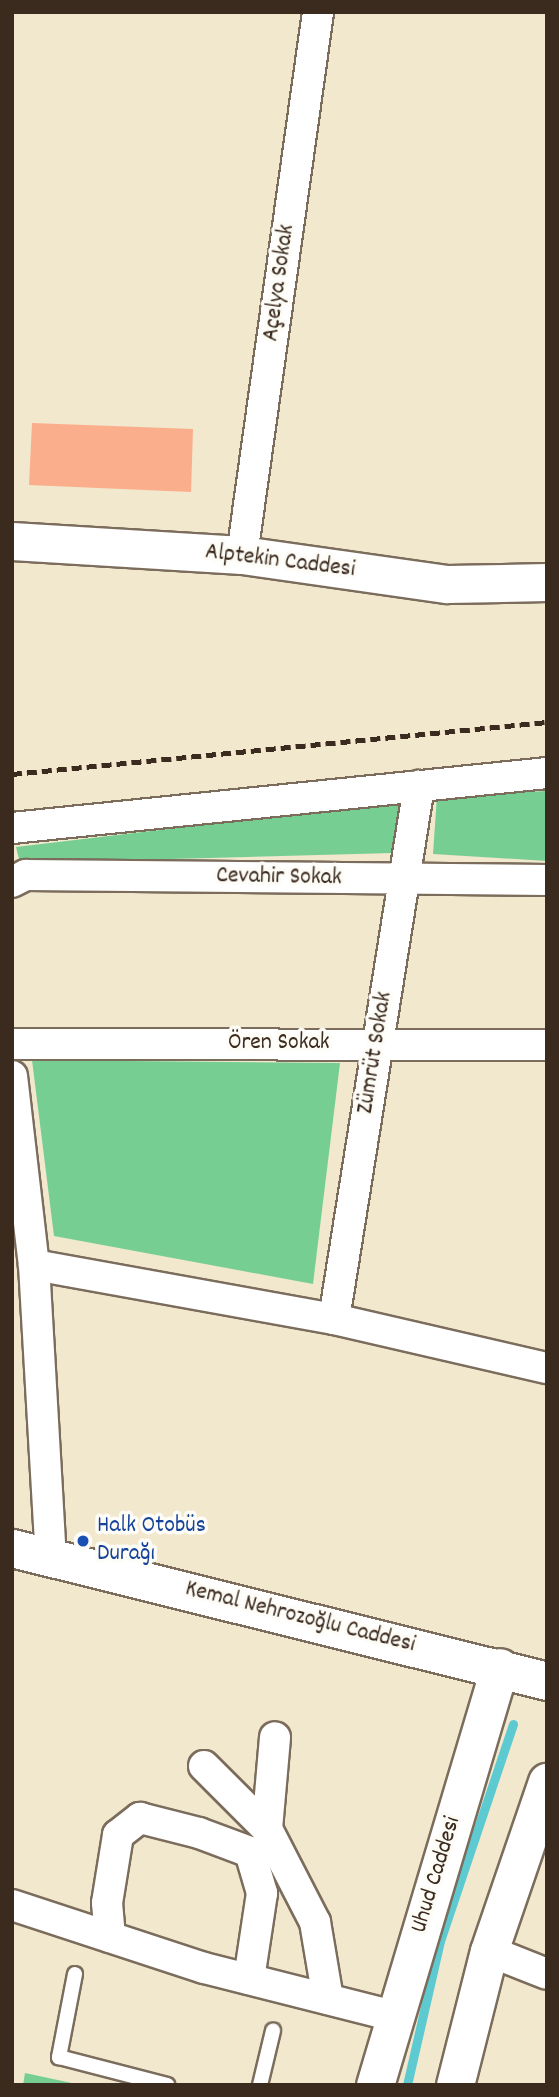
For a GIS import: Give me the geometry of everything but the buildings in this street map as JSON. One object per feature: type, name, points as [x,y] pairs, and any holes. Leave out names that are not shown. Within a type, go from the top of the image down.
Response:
[{"type":"street","name":"Açelya Sokak","points":[[242,555],[318,12]]},
{"type":"street","name":"Alptekin Caddesi","points":[[12,541],[242,555],[447,584],[547,582]]},
{"type":"street","points":[[12,828],[547,773]]},
{"type":"street","name":"Zümrüt Sokak","points":[[334,1319],[419,786]]},
{"type":"street","name":"Cevahir Sokak","points":[[12,882],[26,875],[547,880]]},
{"type":"street","name":"Ören Sokak","points":[[12,1044],[547,1045]]},
{"type":"street","points":[[12,1076],[34,1265],[51,1558]]},
{"type":"street","points":[[34,1265],[334,1319],[547,1368]]},
{"type":"street","name":"Kemal Nehrozoğlu Caddesi","points":[[12,1548],[500,1667],[547,1681]]},
{"type":"street","name":"Uhud Caddesi","points":[[375,2085],[500,1667]]},
{"type":"street","points":[[267,1829],[275,1737]]},
{"type":"street","points":[[204,1766],[267,1829],[315,1922],[328,1999]]},
{"type":"street","points":[[455,2085],[489,1951],[547,1782]]},
{"type":"street","points":[[110,1937],[107,1903],[118,1835],[140,1818],[199,1833],[250,1852],[262,1893],[248,1979]]},
{"type":"street","points":[[12,1905],[248,1979],[394,2016]]},
{"type":"street","points":[[489,1951],[547,1974]]},
{"type":"lane","points":[[75,1974],[59,2057],[167,2085]]},
{"type":"lane","points":[[260,2085],[274,2031]]},
{"type":"green space","points":[[547,791],[547,861],[433,854],[437,796]]},
{"type":"green space","points":[[403,801],[392,853],[20,863],[16,847]]},
{"type":"green space","points":[[32,1060],[340,1063],[313,1284],[54,1236]]},
{"type":"green space","points":[[25,2073],[81,2085],[23,2085]]},
{"type":"waterway","points":[[407,2085],[440,1941],[513,1724]]},
{"type":"railway","points":[[12,774],[547,722]]},
{"type":"place","name":"Halk Otobüs Durağı","points":[[83,1541]]}]
